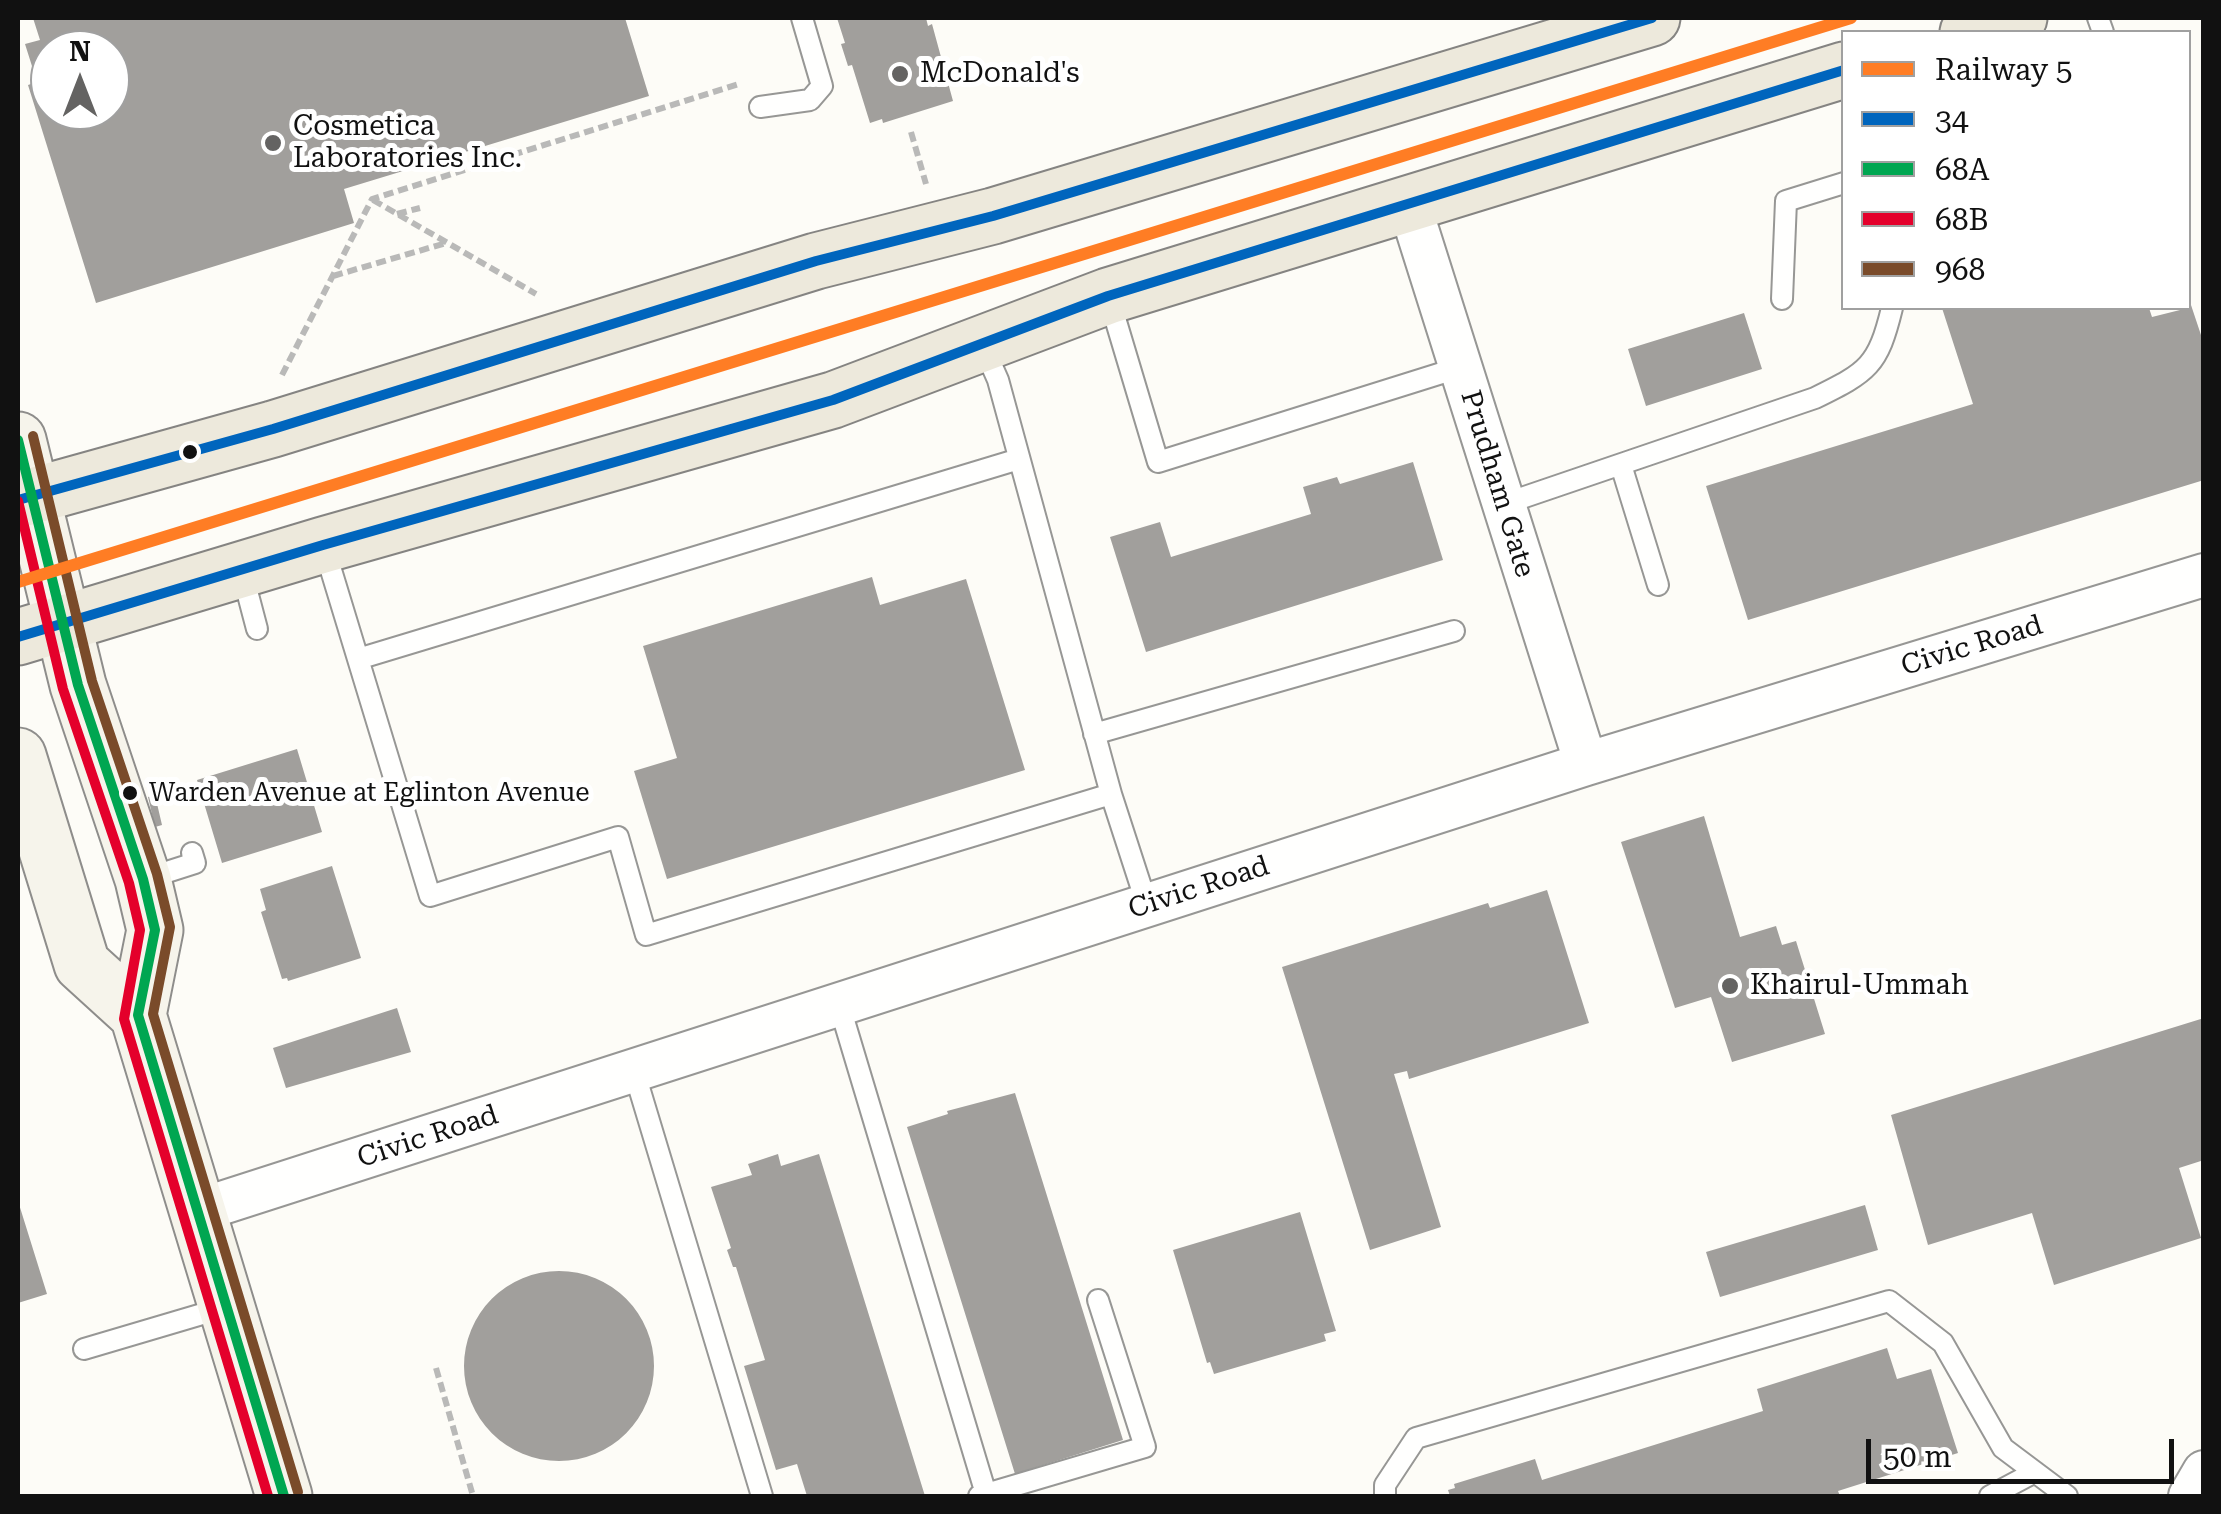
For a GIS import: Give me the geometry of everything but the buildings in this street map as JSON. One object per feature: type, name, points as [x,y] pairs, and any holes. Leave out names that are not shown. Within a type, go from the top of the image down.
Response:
[{"type":"main road","points":[[24,498],[274,429],[816,261],[993,216],[1652,18]]},
{"type":"main road","points":[[1975,30],[2019,18]]},
{"type":"main road","points":[[40,630],[833,400],[1108,296],[1841,71]]},
{"type":"main road","points":[[18,440],[40,630],[78,685],[142,879],[155,930],[138,1014],[284,1496]]},
{"type":"main road","points":[[18,756],[82,964],[138,1014]]},
{"type":"street","name":"Prudham Gate","points":[[1409,204],[1586,764]]},
{"type":"street","name":"Civic Road","points":[[197,1212],[1586,764],[2204,575]]},
{"type":"street","points":[[2190,1496],[2204,1472]]},
{"type":"lane","points":[[760,107],[810,100],[822,86],[802,18]]},
{"type":"lane","points":[[1782,298],[1786,201],[1841,184]]},
{"type":"lane","points":[[1108,296],[1158,462],[1461,367]]},
{"type":"lane","points":[[1504,504],[1816,398],[1860,376],[1884,342],[1892,310]]},
{"type":"lane","points":[[982,342],[998,380],[1094,734],[1146,905]]},
{"type":"lane","points":[[358,658],[1019,459]]},
{"type":"lane","points":[[1621,464],[1658,586]]},
{"type":"lane","points":[[324,545],[430,896],[618,837],[646,935],[1111,794]]},
{"type":"lane","points":[[241,569],[257,628]]},
{"type":"lane","points":[[1094,734],[1454,631]]},
{"type":"lane","points":[[142,879],[195,863],[192,853]]},
{"type":"lane","points":[[839,1004],[983,1495],[1144,1447],[1098,1300]]},
{"type":"lane","points":[[634,1071],[762,1496]]},
{"type":"lane","points":[[1384,1496],[1385,1486],[1416,1438],[1889,1301],[1943,1342],[2003,1448],[2067,1496]]},
{"type":"lane","points":[[84,1350],[226,1307]]},
{"type":"lane","points":[[1990,1496],[2034,1472]]},
{"type":"path","points":[[281,376],[372,200],[751,80]]},
{"type":"path","points":[[911,132],[927,188]]},
{"type":"path","points":[[372,200],[536,294]]},
{"type":"path","points":[[396,214],[420,208]]},
{"type":"path","points":[[332,277],[446,243]]},
{"type":"path","points":[[436,1368],[473,1496]]},
{"type":"rail line","name":"5","points":[[18,582],[1851,18]]},
{"type":"transit line","name":"34","points":[[18,500],[273,429],[816,261],[993,216],[1652,18]]},
{"type":"transit line","name":"34","points":[[18,637],[323,545],[833,400],[1108,296],[1841,71]]},
{"type":"transit line","name":"968","points":[[33,436],[92,681],[157,874],[170,927],[153,1014],[298,1492]]},
{"type":"transit line","name":"68A","points":[[18,440],[78,685],[143,879],[155,930],[138,1015],[284,1496]]},
{"type":"transit line","name":"68B","points":[[18,501],[63,689],[129,883],[140,930],[124,1019],[268,1496]]},
{"type":"place","name":"McDonald's","points":[[900,74]]},
{"type":"place","name":"Cosmetica Laboratories Inc.","points":[[273,143]]},
{"type":"place","name":"Warden Avenue at Eglinton Avenue","points":[[130,793]]},
{"type":"place","name":"Khairul-Ummah","points":[[1730,986]]}]
